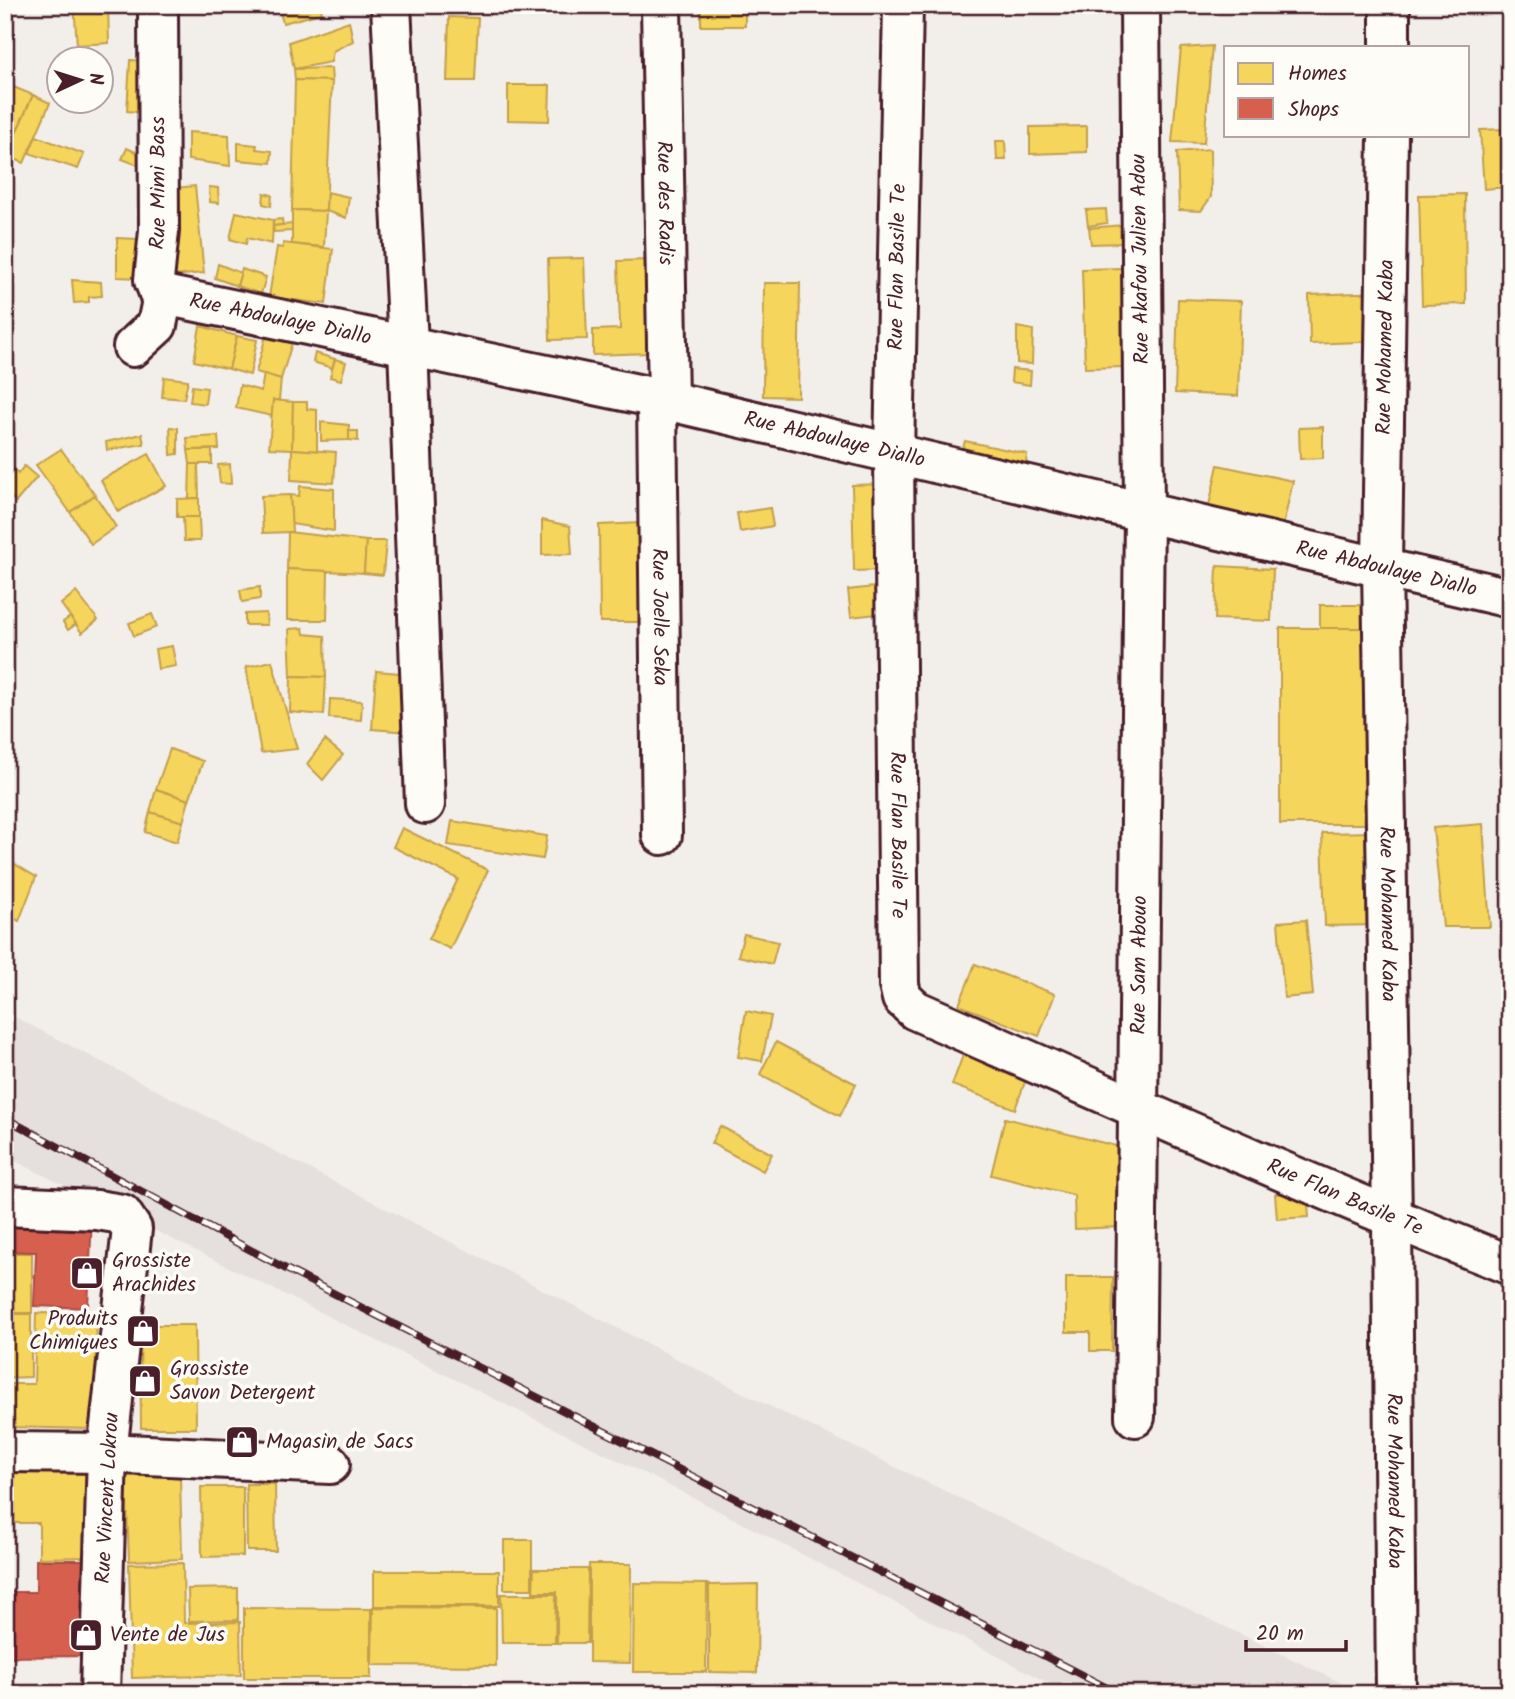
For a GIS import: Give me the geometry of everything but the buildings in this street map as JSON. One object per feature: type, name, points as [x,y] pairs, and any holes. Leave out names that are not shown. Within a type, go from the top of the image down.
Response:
[{"type":"street","name":"Rue Mimi Bass","points":[[133,347],[158,325],[162,300],[154,280],[159,231],[158,5]]},
{"type":"street","points":[[391,5],[408,345],[425,804]]},
{"type":"street","name":"Rue des Radis","points":[[661,5],[662,399]]},
{"type":"street","name":"Rue Flan Basile Te","points":[[903,5],[894,455],[898,985],[902,998],[915,1010],[1137,1108],[1392,1219],[1510,1265]]},
{"type":"street","name":"Rue Akafou Julien Adou","points":[[1140,5],[1144,512]]},
{"type":"street","points":[[1390,5],[1390,46]]},
{"type":"street","name":"Rue Mohamed Kaba","points":[[1388,136],[1382,566],[1396,1694]]},
{"type":"street","name":"Rue Abdoulaye Diallo","points":[[159,294],[662,399],[1510,598]]},
{"type":"street","name":"Rue Joelle Seka","points":[[662,399],[662,835]]},
{"type":"street","name":"Rue Sam Abouo","points":[[1135,1417],[1144,512]]},
{"type":"street","name":"Rue Vincent Lokrou","points":[[5,1206],[97,1210],[122,1214],[132,1229],[107,1453],[100,1694]]},
{"type":"street","points":[[5,1452],[107,1453],[330,1464]]},
{"type":"shaded area","points":[[5,1012],[753,1398],[1364,1694],[1070,1694],[692,1497],[5,1156]]},
{"type":"railway","points":[[5,1118],[286,1269],[1119,1694]]},
{"type":"place","name":"Grossiste Arachides","points":[[87,1273]]},
{"type":"place","name":"Produits Chimiques","points":[[143,1331]]},
{"type":"place","name":"Grossiste Savon Detergent","points":[[145,1381]]},
{"type":"place","name":"Magasin de Sacs","points":[[242,1442]]},
{"type":"place","name":"Vente de Jus","points":[[86,1635]]}]
